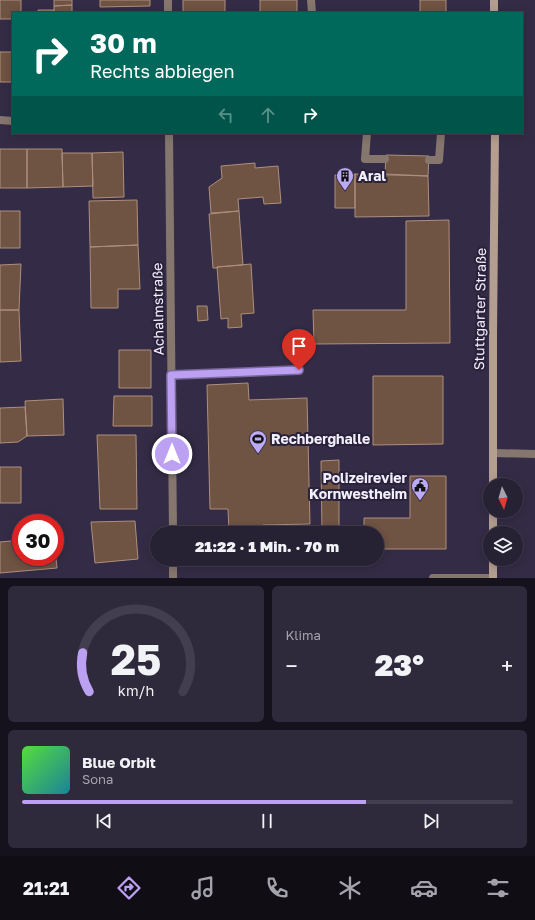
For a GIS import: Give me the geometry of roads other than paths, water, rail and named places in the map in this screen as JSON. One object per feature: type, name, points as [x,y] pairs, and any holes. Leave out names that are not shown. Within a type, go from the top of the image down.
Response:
[{"type":"main road","points":[[494,0],[494,12]]},
{"type":"main road","name":"Stuttgarter Straße","points":[[492,478],[495,134]]},
{"type":"main road","points":[[493,566],[493,578]]},
{"type":"street","points":[[168,0],[168,12]]},
{"type":"street","points":[[311,0],[312,12]]},
{"type":"street","points":[[0,120],[12,121]]},
{"type":"street","name":"Achalmstraße","points":[[169,134],[173,526]]},
{"type":"street","points":[[366,134],[365,159],[385,159]]},
{"type":"street","points":[[429,160],[440,160],[441,134]]},
{"type":"street","points":[[171,375],[299,370]]},
{"type":"street","points":[[493,453],[535,454]]},
{"type":"street","points":[[173,566],[173,578]]},
{"type":"street","points":[[433,578],[493,578]]},
{"type":"place","name":"Aral","points":[[345,191]]},
{"type":"place","name":"Rechberghalle","points":[[258,454]]},
{"type":"place","name":"Polizeirevier Kornwestheim","points":[[420,501]]}]
